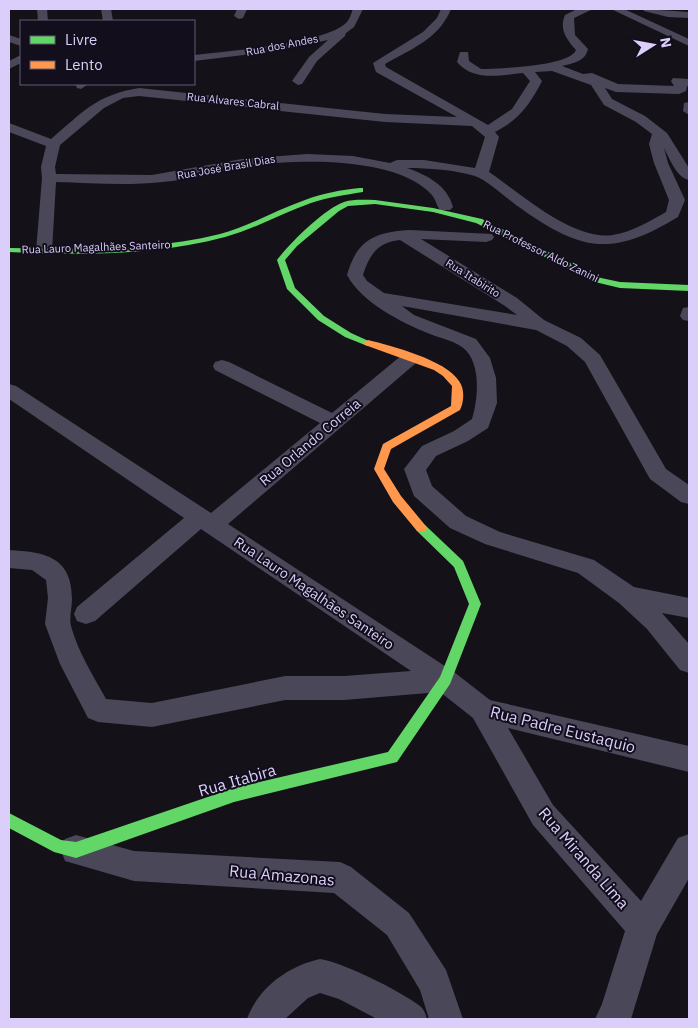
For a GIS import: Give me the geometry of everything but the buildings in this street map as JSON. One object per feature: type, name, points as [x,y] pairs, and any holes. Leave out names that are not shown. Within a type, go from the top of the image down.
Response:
[{"type":"street","points":[[298,80],[313,59],[349,27],[358,9]]},
{"type":"street","points":[[446,9],[444,18],[432,32],[379,63],[380,70],[476,122],[487,131],[492,138],[481,173]]},
{"type":"street","points":[[553,67],[553,65],[576,58],[581,54],[582,49],[569,37],[569,17],[588,9]]},
{"type":"street","points":[[616,9],[689,44]]},
{"type":"street","points":[[648,9],[668,14],[689,15]]},
{"type":"street","name":"Rua dos Andes","points":[[195,58],[245,53],[304,42],[334,34],[349,27]]},
{"type":"street","points":[[464,54],[463,62],[478,72],[487,73],[553,67],[582,76],[593,77],[610,87],[623,89],[678,90],[682,88],[677,81],[689,83]]},
{"type":"street","points":[[9,66],[20,59]]},
{"type":"street","points":[[487,131],[505,123],[516,113],[536,81],[526,69]]},
{"type":"street","points":[[582,76],[600,87],[603,98],[608,102],[650,125],[668,142],[675,159],[689,176]]},
{"type":"street","name":"Rua Alvares Cabral","points":[[54,144],[99,105],[120,95],[139,92],[385,118],[476,122]]},
{"type":"street","points":[[689,106],[689,111]]},
{"type":"street","points":[[10,128],[54,144],[48,167],[49,178],[44,251]]},
{"type":"street","points":[[384,165],[424,164],[481,173],[564,229],[593,241],[612,240],[658,223],[673,214],[677,200],[661,163],[656,144],[659,134]]},
{"type":"street","name":"Rua José Brasil Dias","points":[[49,178],[152,179],[283,158],[360,162],[398,168],[422,180],[440,192],[449,211]]},
{"type":"street","name":"Rua Lauro Magalhães Santeiro","points":[[9,250],[44,251],[132,248],[200,241],[255,225],[312,200],[349,190],[429,199],[486,237],[518,253]]},
{"type":"street","points":[[409,359],[348,335],[321,318],[291,289],[281,260],[290,247],[347,204],[366,202],[400,204],[449,211]]},
{"type":"street","name":"Rua Professor Aldo Zanini","points":[[449,211],[479,221],[598,280],[620,285],[689,288]]},
{"type":"street","points":[[486,237],[402,234],[385,237],[374,242],[357,266],[355,275],[360,284],[408,319],[469,343],[481,358],[486,378],[487,403],[480,423],[461,436],[429,451],[415,469],[422,490],[458,522],[494,538],[586,566],[628,596],[656,622],[689,662]]},
{"type":"street","name":"Rua Itabirito","points":[[402,234],[511,302],[541,325]]},
{"type":"street","points":[[584,287],[612,294],[660,298]]},
{"type":"street","points":[[379,297],[541,325],[574,342],[593,359],[658,474],[689,496]]},
{"type":"street","name":"Rua Orlando Correia","points":[[86,614],[334,422],[409,359]]},
{"type":"street","name":"Rua Itabira","points":[[76,850],[234,795],[392,757],[445,680],[475,604],[459,564],[418,525],[397,499],[379,469],[387,447],[456,408],[459,391],[454,379],[437,368],[409,359]]},
{"type":"street","points":[[222,366],[334,422]]},
{"type":"street","name":"Rua Lauro Magalhães Santeiro","points":[[9,390],[445,680]]},
{"type":"street","points":[[9,559],[38,561],[57,576],[60,598],[58,624],[73,664],[98,710],[152,715],[285,688],[344,688],[445,680]]},
{"type":"street","points":[[628,596],[689,608]]},
{"type":"street","name":"Rua Padre Eustaquio","points":[[445,680],[483,710],[689,759]]},
{"type":"street","name":"Rua Miranda Lima","points":[[483,710],[543,815],[643,927]]},
{"type":"street","points":[[9,820],[59,847],[76,850]]},
{"type":"street","name":"Rua Amazonas","points":[[76,850],[134,866],[340,878],[398,924],[434,982],[446,1019]]},
{"type":"street","points":[[612,1019],[616,1015],[643,927],[686,859]]},
{"type":"street","points":[[264,1019],[298,983],[321,976],[343,983],[410,1019]]},
{"type":"traffic: fast","points":[[9,250],[117,250],[198,241],[224,235],[258,223],[324,196],[360,190]]},
{"type":"traffic: fast","points":[[368,343],[348,335],[321,318],[291,289],[281,260],[294,244],[336,209],[347,204],[375,202],[433,210],[479,221],[598,280],[620,285],[689,288]]},
{"type":"traffic: fast","points":[[9,820],[59,847],[76,850],[234,795],[392,757],[445,680],[475,604],[459,564],[421,528]]},
{"type":"traffic: slow","points":[[368,343],[414,358],[437,368],[456,382],[458,393],[456,408],[387,447],[379,469],[397,499],[421,528]]}]
